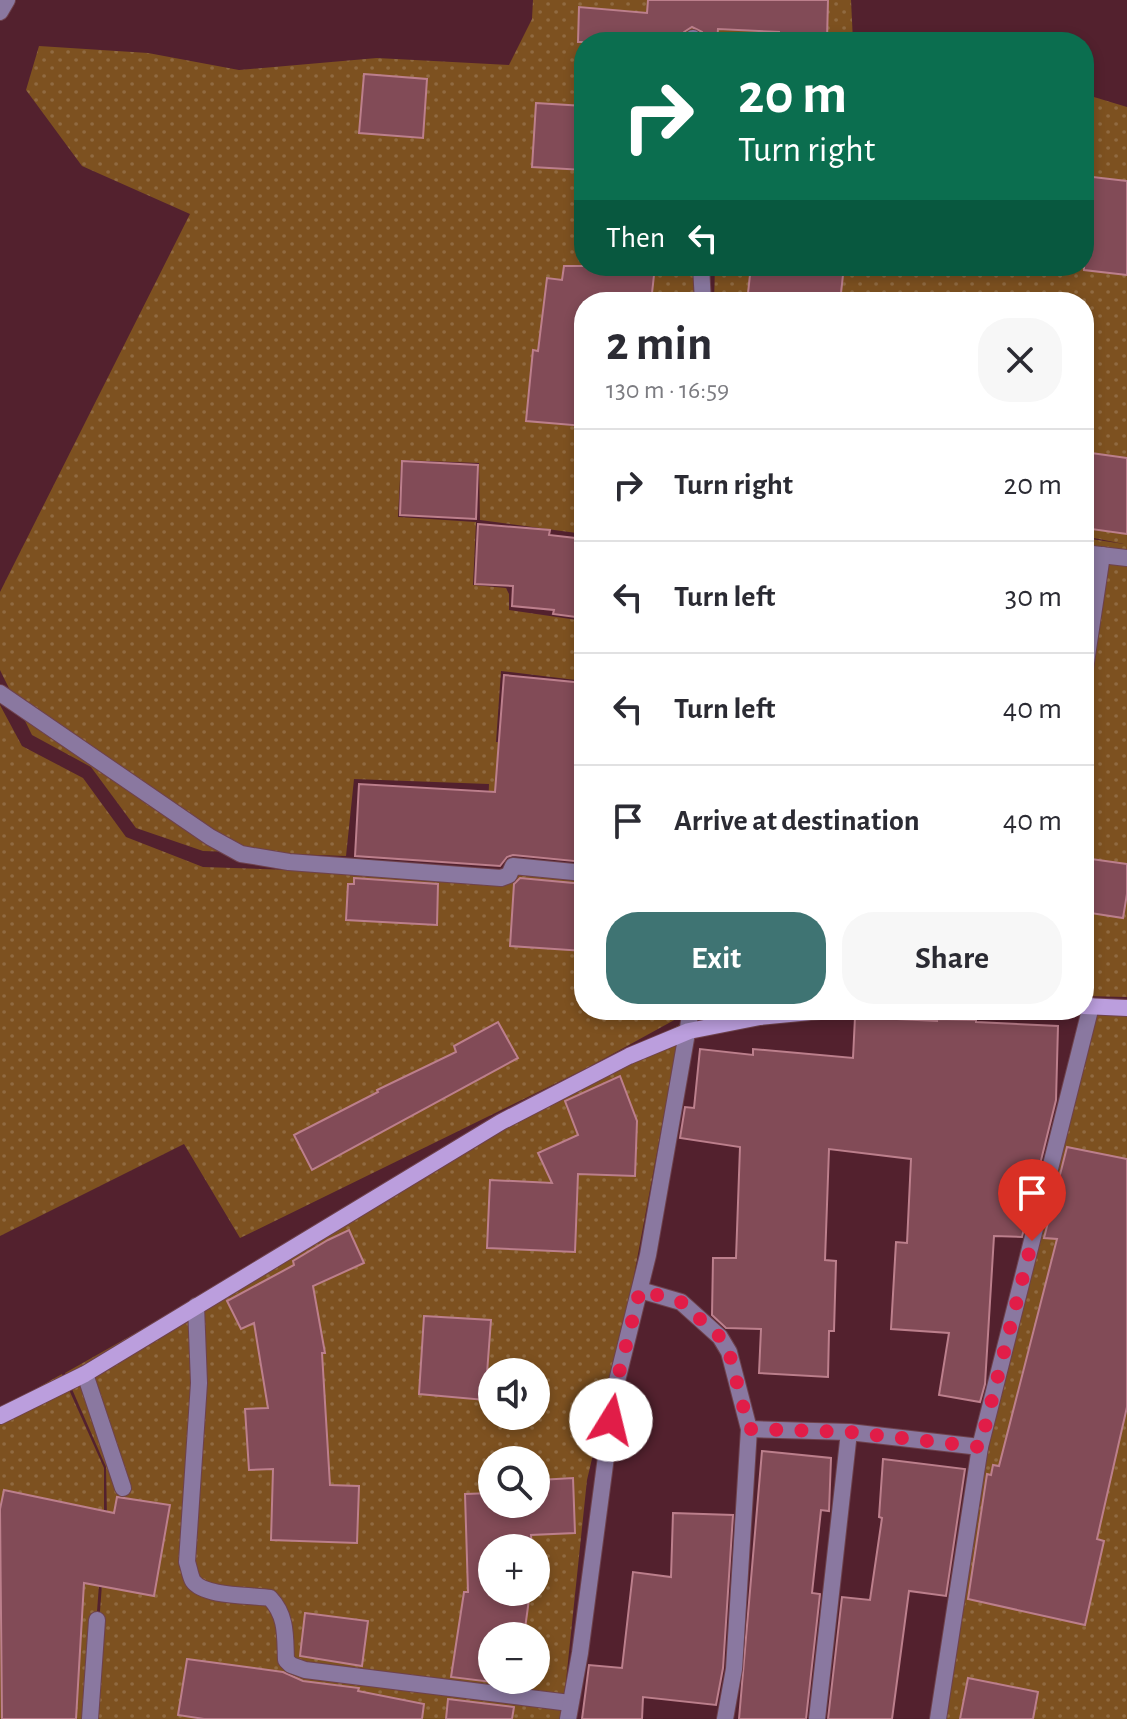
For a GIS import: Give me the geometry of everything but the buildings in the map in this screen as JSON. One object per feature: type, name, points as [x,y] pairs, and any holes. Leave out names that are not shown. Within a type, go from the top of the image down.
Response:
[{"type":"street","points":[[0,12],[7,0]]},
{"type":"street","points":[[1094,554],[1127,558]]},
{"type":"street","points":[[1094,609],[1102,555]]},
{"type":"street","points":[[0,693],[210,837],[241,854],[289,862],[501,878],[509,875],[513,866],[574,872]]},
{"type":"street","points":[[1094,1006],[1127,1008]]},
{"type":"street","points":[[196,1306],[199,1383],[187,1562],[193,1582],[204,1590],[217,1593],[270,1598],[280,1609],[284,1624],[286,1660],[305,1670],[569,1711],[580,1653],[615,1389],[640,1290],[690,1020]]},
{"type":"street","points":[[0,1416],[85,1374],[501,1122],[629,1056],[689,1031],[745,1020]]},
{"type":"street","points":[[938,1719],[980,1447],[1085,1020]]},
{"type":"street","points":[[640,1290],[681,1302],[720,1337],[729,1352],[749,1429],[734,1669],[725,1719]]},
{"type":"street","points":[[85,1374],[123,1488]]},
{"type":"street","points":[[749,1429],[849,1432],[980,1447]]},
{"type":"street","points":[[817,1719],[849,1432]]},
{"type":"street","points":[[90,1719],[97,1620]]},
{"type":"shaded area","points":[[533,0],[681,0],[607,32],[574,32],[574,276],[710,276],[710,292],[574,292],[574,533],[480,520],[479,463],[401,460],[398,517],[476,522],[473,585],[506,588],[509,610],[574,620],[574,680],[501,671],[496,742],[529,745],[486,861],[489,784],[354,779],[346,856],[203,851],[136,828],[91,767],[32,735],[0,670],[0,592],[190,214],[82,166],[26,90],[39,46],[148,53],[239,70],[377,58],[509,65],[532,19]]},
{"type":"shaded area","points":[[683,0],[851,0],[853,32],[684,32]]},
{"type":"shaded area","points":[[1094,97],[1127,107],[1127,997],[1094,996],[1094,540],[1124,544],[1094,538],[1094,292],[714,292],[715,276],[1094,276]]},
{"type":"shaded area","points":[[0,705],[22,746],[83,778],[126,837],[203,867],[493,877],[512,868],[574,875],[574,1020],[674,1020],[587,1068],[240,1238],[184,1144],[0,1236]]},
{"type":"shaded area","points":[[1094,1009],[1127,1010],[1127,1719],[935,1719],[980,1472],[1085,1020],[1094,1020]]},
{"type":"shaded area","points":[[681,1024],[629,1302],[587,1480],[562,1719],[92,1719],[107,1517],[106,1467],[65,1373]]},
{"type":"shaded area","points":[[62,1374],[104,1468],[104,1517],[89,1719],[0,1719],[0,1409]]},
{"type":"route","points":[[611,1420],[615,1389],[640,1290],[681,1302],[720,1337],[729,1352],[749,1429],[849,1432],[980,1447],[1032,1241]]}]
